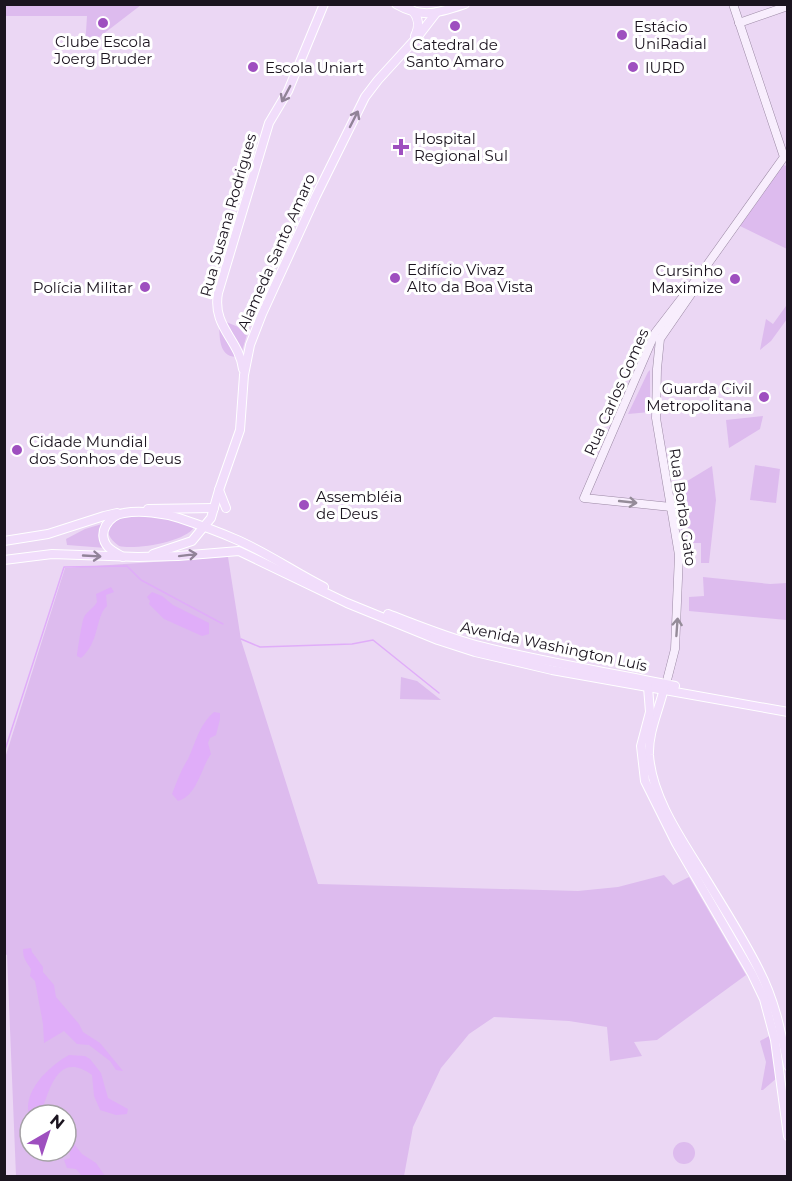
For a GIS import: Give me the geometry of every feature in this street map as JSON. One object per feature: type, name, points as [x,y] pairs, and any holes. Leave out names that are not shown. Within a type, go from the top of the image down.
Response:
[{"type":"main road","name":"Rua Susana Rodrigues","points":[[244,375],[241,360],[218,316],[217,300],[268,123],[288,91],[324,4]]},
{"type":"main road","points":[[396,4],[415,13],[436,13],[465,4]]},
{"type":"main road","points":[[404,4],[415,13],[418,24],[414,40]]},
{"type":"main road","name":"Alameda Santo Amaro","points":[[138,557],[185,544],[198,535],[211,518],[240,430],[244,375],[250,345],[262,314],[309,211],[373,86],[436,13]]},
{"type":"main road","points":[[219,490],[226,508]]},
{"type":"main road","points":[[4,541],[48,534],[104,516],[208,502],[219,490]]},
{"type":"main road","points":[[162,508],[214,508]]},
{"type":"main road","points":[[123,513],[112,518],[103,533],[108,547],[123,557]]},
{"type":"main road","name":"Avenida Washington Luís","points":[[123,513],[149,513],[177,518],[236,539],[327,588],[433,632],[476,645],[665,687],[788,707]]},
{"type":"main road","points":[[211,518],[222,530],[236,539]]},
{"type":"main road","name":"Avenida Washington Luís","points":[[138,557],[239,551],[347,603],[438,640],[512,662],[648,687],[665,687],[684,693],[788,712]]},
{"type":"main road","points":[[4,560],[52,554],[138,557]]},
{"type":"main road","points":[[648,687],[650,712],[641,746],[645,781],[676,843],[752,974],[764,999],[775,1040],[788,1136]]},
{"type":"main road","points":[[665,687],[649,748],[656,790],[681,839],[759,969],[776,1009],[788,1066]]},
{"type":"main road","points":[[657,714],[672,697],[684,693]]},
{"type":"street","points":[[733,4],[740,23],[788,6]]},
{"type":"street","name":"Rua Carlos Gomes","points":[[671,507],[584,498],[639,370],[657,336],[782,161],[784,153],[740,23]]},
{"type":"street","name":"Rua Carlos Gomes","points":[[657,336],[657,369]]},
{"type":"street","points":[[639,370],[649,365],[657,369]]},
{"type":"street","name":"Rua Borba Gato","points":[[657,369],[656,418],[680,555],[675,649],[665,687]]},
{"type":"shaded area","name":"Clube Escola Joerg Bruder","points":[[4,5],[141,5],[85,48],[87,16],[5,16]]},
{"type":"shaded area","points":[[783,165],[787,166],[787,249],[740,226]]},
{"type":"shaded area","points":[[786,306],[787,319],[771,341],[760,350],[766,319],[773,324]]},
{"type":"shaded area","points":[[219,319],[248,331],[242,351],[236,357],[225,353],[221,343]]},
{"type":"shaded area","points":[[650,370],[650,412],[628,414],[648,372]]},
{"type":"shaded area","points":[[763,416],[760,429],[729,448],[726,420]]},
{"type":"shaded area","points":[[755,465],[780,469],[776,503],[750,500]]},
{"type":"shaded area","points":[[712,466],[716,500],[709,563],[701,563],[701,543],[683,543],[675,491],[679,486]]},
{"type":"shaded area","points":[[131,514],[174,519],[194,527],[181,537],[160,544],[136,547],[119,546],[112,540],[108,530],[118,519]]},
{"type":"shaded area","points":[[102,524],[106,548],[67,545],[66,539],[85,529]]},
{"type":"shaded area","points":[[228,557],[241,640],[318,884],[578,891],[618,887],[664,875],[673,885],[689,877],[746,975],[657,1040],[634,1042],[642,1056],[610,1061],[607,1027],[569,1021],[494,1017],[469,1034],[441,1068],[413,1127],[404,1176],[16,1176],[7,955],[5,954],[5,758],[65,568]]},
{"type":"shaded area","points":[[703,577],[770,584],[787,583],[787,620],[689,611],[689,597],[704,596]]},
{"type":"shaded area","points":[[111,587],[114,592],[106,595],[107,606],[103,611],[91,645],[81,658],[77,656],[84,617],[97,602],[96,594]]},
{"type":"shaded area","points":[[152,592],[209,623],[209,634],[202,636],[164,619],[149,604],[147,597]]},
{"type":"shaded area","points":[[401,677],[417,681],[441,700],[400,699]]},
{"type":"shaded area","points":[[214,712],[220,713],[220,719],[216,735],[210,738],[208,743],[211,754],[190,794],[178,801],[172,794],[177,780],[201,728]]},
{"type":"shaded area","points":[[31,948],[43,967],[43,972],[54,985],[56,997],[83,1032],[100,1043],[123,1071],[116,1070],[110,1061],[89,1045],[77,1044],[64,1031],[44,1043],[35,981],[30,976],[31,969],[23,952],[23,949]]},
{"type":"shaded area","points":[[771,1035],[778,1077],[761,1090],[766,1062],[760,1041]]},
{"type":"shaded area","points":[[69,1055],[85,1056],[90,1059],[101,1073],[108,1098],[128,1109],[127,1114],[116,1115],[100,1110],[94,1096],[92,1075],[71,1067],[63,1070],[57,1076],[45,1103],[29,1103],[38,1081]]},
{"type":"shaded area","points":[[684,1142],[692,1145],[695,1153],[692,1161],[684,1164],[676,1161],[673,1153],[676,1145]]},
{"type":"shaded area","points":[[78,1149],[96,1163],[105,1176],[82,1176],[76,1169],[67,1168],[65,1163],[78,1163]]},
{"type":"waterway","points":[[4,753],[64,567],[127,566],[141,580],[223,624]]},
{"type":"waterway","points":[[241,639],[260,647],[352,644],[373,640],[439,693]]},
{"type":"place","name":"Clube Escola Joerg Bruder","points":[[103,23]]},
{"type":"place","name":"Catedral de Santo Amaro","points":[[455,26]]},
{"type":"place","name":"Estácio UniRadial","points":[[622,35]]},
{"type":"place","name":"Escola Uniart","points":[[253,67]]},
{"type":"place","name":"IURD","points":[[633,67]]},
{"type":"place","name":"Hospital Regional Sul","points":[[401,147]]},
{"type":"place","name":"Edifício Vivaz Alto da Boa Vista","points":[[395,278]]},
{"type":"place","name":"Cursinho Maximize","points":[[735,279]]},
{"type":"place","name":"Polícia Militar","points":[[145,287]]},
{"type":"place","name":"Guarda Civil Metropolitana","points":[[764,397]]},
{"type":"place","name":"Cidade Mundial dos Sonhos de Deus","points":[[17,450]]},
{"type":"place","name":"Assembléia de Deus","points":[[304,505]]}]
